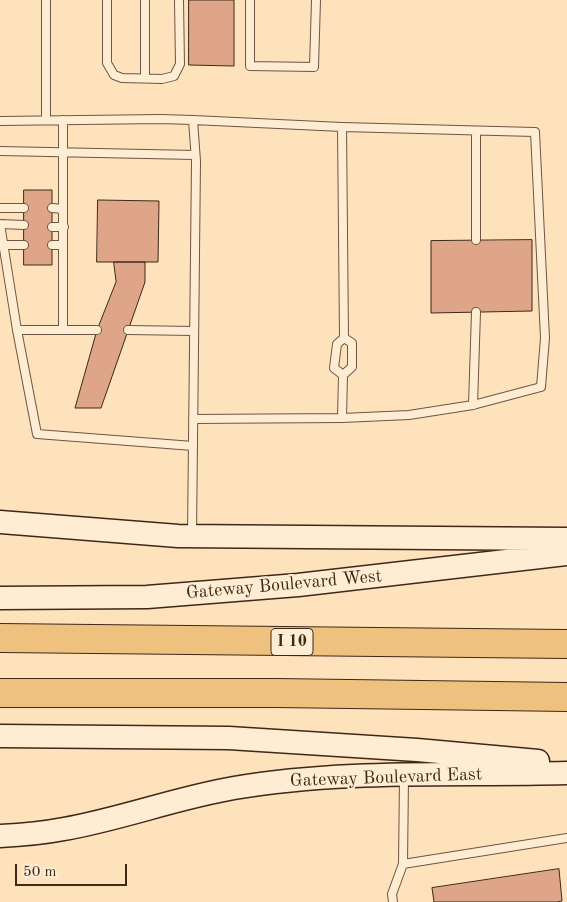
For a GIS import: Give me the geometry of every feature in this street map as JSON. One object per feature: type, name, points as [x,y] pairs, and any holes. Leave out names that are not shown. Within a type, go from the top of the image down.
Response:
[{"type":"highway","name":"I 10","points":[[0,638],[567,644]]},
{"type":"highway","points":[[0,693],[276,693],[567,697]]},
{"type":"main road","points":[[0,509],[64,517],[146,534]]},
{"type":"main road","points":[[0,522],[192,536],[567,539]]},
{"type":"main road","name":"Gateway Boulevard West","points":[[0,598],[147,597],[279,587],[567,554]]},
{"type":"main road","points":[[0,736],[229,738],[417,750],[567,764]]},
{"type":"main road","name":"Gateway Boulevard East","points":[[0,836],[65,829],[184,798],[234,788],[298,779],[336,776],[567,773]]},
{"type":"lane","points":[[46,0],[46,120]]},
{"type":"lane","points":[[107,0],[107,64],[114,75],[122,78],[162,79],[174,76],[180,64],[179,0]]},
{"type":"lane","points":[[145,0],[145,78]]},
{"type":"lane","points":[[250,0],[250,66],[314,67],[316,0]]},
{"type":"lane","points":[[0,121],[160,119],[342,127],[535,132],[545,338],[541,387],[473,405],[409,415],[342,418],[194,419]]},
{"type":"lane","points":[[63,120],[63,330]]},
{"type":"lane","points":[[192,536],[195,155],[193,120]]},
{"type":"lane","points":[[342,127],[344,338],[337,344],[334,368],[343,375]]},
{"type":"lane","points":[[476,131],[476,240]]},
{"type":"lane","points":[[0,151],[195,155]]},
{"type":"lane","points":[[0,208],[24,208]]},
{"type":"lane","points":[[52,208],[63,209]]},
{"type":"lane","points":[[24,225],[0,224],[17,330],[37,434],[193,446]]},
{"type":"lane","points":[[52,226],[64,227]]},
{"type":"lane","points":[[3,245],[24,245]]},
{"type":"lane","points":[[52,245],[63,245]]},
{"type":"lane","points":[[473,405],[476,312]]},
{"type":"lane","points":[[17,330],[97,330]]},
{"type":"lane","points":[[128,330],[194,331]]},
{"type":"lane","points":[[342,418],[343,375],[352,367],[352,343],[344,338]]},
{"type":"lane","points":[[393,902],[392,894],[403,864],[404,775]]},
{"type":"lane","points":[[403,864],[567,838]]},
{"type":"building","points":[[189,0],[234,0],[234,66],[189,65]]},
{"type":"building","points":[[24,190],[52,190],[52,265],[24,265]]},
{"type":"building","points":[[98,200],[159,201],[158,262],[97,262]]},
{"type":"building","points":[[532,240],[532,311],[431,313],[431,241]]},
{"type":"building","points":[[114,262],[145,262],[145,282],[101,408],[75,408],[97,330],[116,282]]},
{"type":"building","points":[[559,869],[562,901],[434,902],[432,888]]}]
